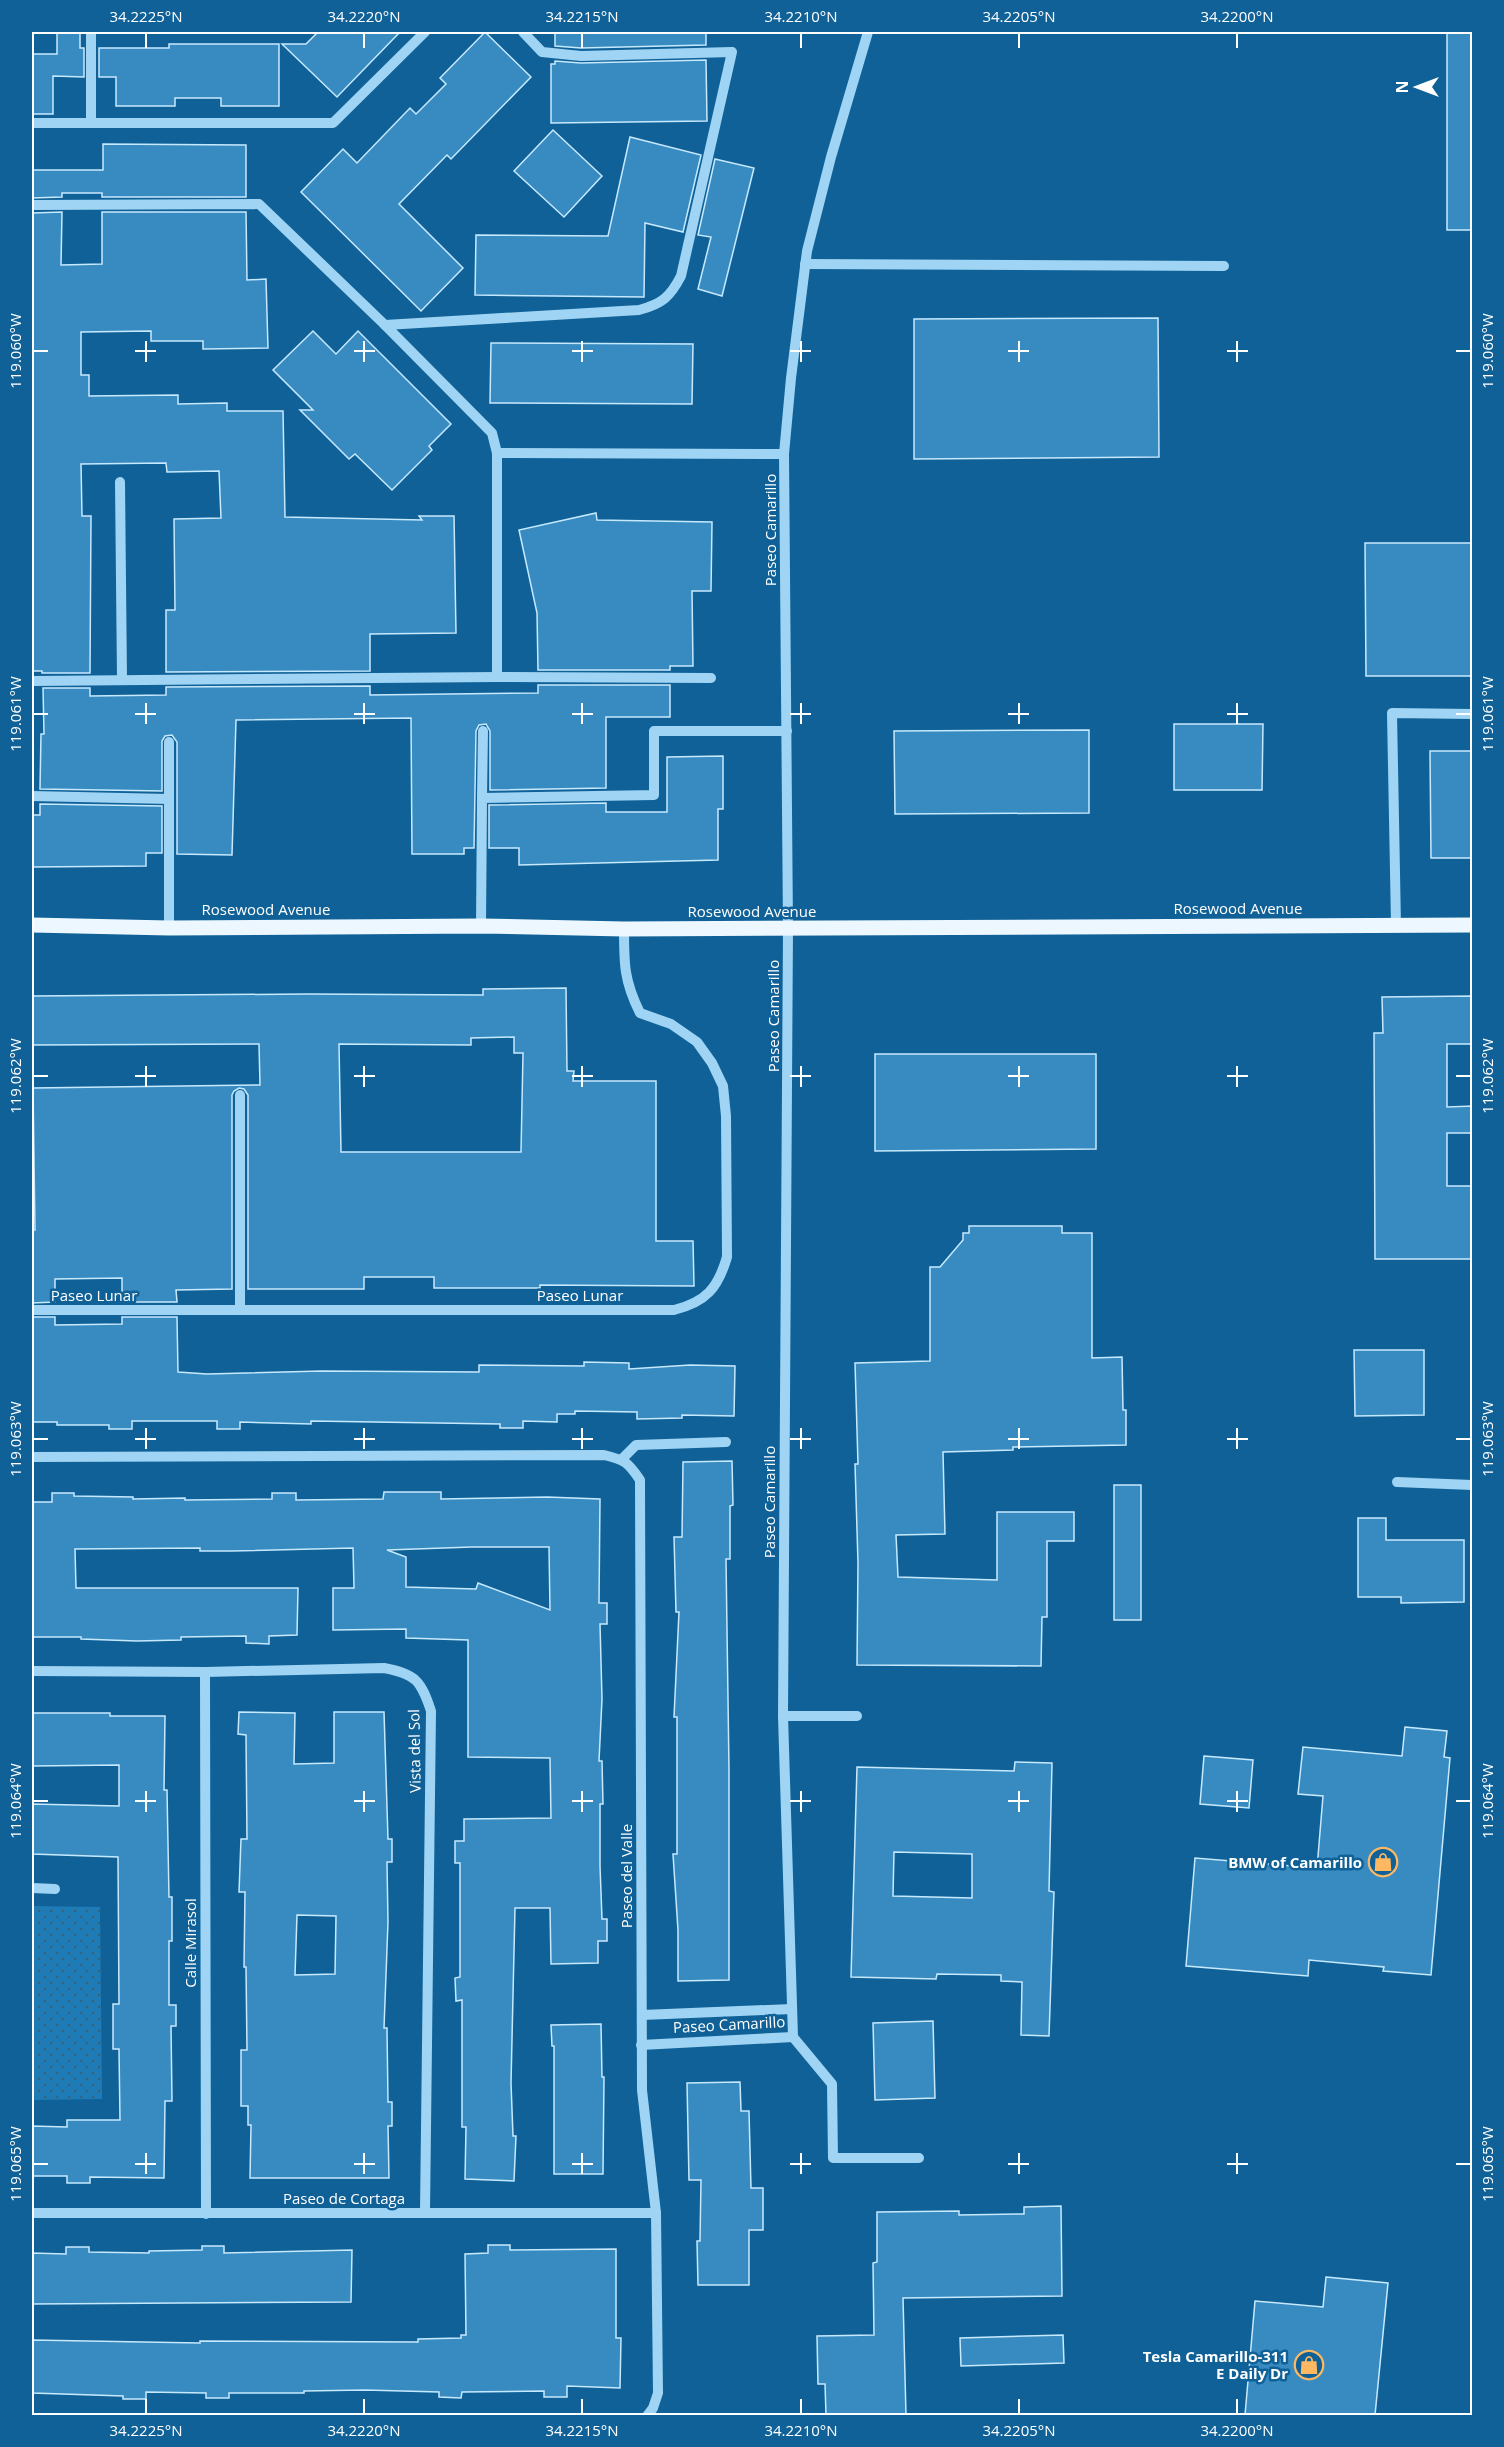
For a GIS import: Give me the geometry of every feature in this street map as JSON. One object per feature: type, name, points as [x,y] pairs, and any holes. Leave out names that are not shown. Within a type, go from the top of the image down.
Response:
[{"type":"main road","name":"Rosewood Avenue","points":[[32,925],[169,928],[481,926],[624,929],[1473,925]]},
{"type":"street","points":[[91,32],[91,123]]},
{"type":"street","points":[[32,123],[333,123],[425,32]]},
{"type":"street","points":[[385,325],[639,310],[654,306],[671,294],[681,276],[732,52],[581,56],[542,52],[523,32]]},
{"type":"street","name":"Paseo Camarillo","points":[[641,2045],[793,2037],[783,1716],[788,928],[784,454],[790,378],[805,264],[831,157],[868,32]]},
{"type":"street","points":[[32,205],[259,204],[385,325],[492,433],[497,453],[497,677]]},
{"type":"street","points":[[805,264],[1224,266]]},
{"type":"street","points":[[497,453],[784,454]]},
{"type":"street","points":[[120,482],[122,680]]},
{"type":"street","points":[[32,681],[497,677],[711,678]]},
{"type":"street","points":[[1396,925],[1392,712],[1473,714]]},
{"type":"street","points":[[481,926],[483,731]]},
{"type":"street","points":[[482,798],[654,795],[654,731],[787,731]]},
{"type":"street","points":[[169,742],[169,928]]},
{"type":"street","points":[[32,796],[169,799]]},
{"type":"street","name":"Paseo Lunar","points":[[32,1310],[674,1310],[692,1305],[712,1291],[722,1275],[727,1257],[726,1116],[723,1086],[712,1063],[697,1042],[671,1024],[639,1013],[628,990],[624,962],[624,929]]},
{"type":"street","points":[[240,1095],[240,1309]]},
{"type":"street","points":[[32,1457],[604,1455],[622,1459],[636,1445],[726,1442]]},
{"type":"street","name":"Paseo del Valle","points":[[622,1459],[630,1464],[640,1480],[641,2045],[642,2090],[656,2213],[658,2393],[650,2412]]},
{"type":"street","points":[[1397,1482],[1473,1485]]},
{"type":"street","name":"Vista del Sol","points":[[32,1671],[205,1672],[384,1668],[403,1671],[417,1679],[424,1690],[431,1711],[425,2212]]},
{"type":"street","name":"Calle Mirasol","points":[[205,1672],[206,2214]]},
{"type":"street","points":[[783,1716],[857,1716]]},
{"type":"street","points":[[32,1888],[55,1889]]},
{"type":"street","name":"Paseo Camarillo","points":[[642,2014],[792,2009]]},
{"type":"street","points":[[793,2037],[832,2084],[833,2158],[919,2158]]},
{"type":"street","name":"Paseo de Cortaga","points":[[32,2213],[656,2213]]},
{"type":"shaded area","points":[[32,1906],[100,1907],[102,2099],[32,2100]]},
{"type":"building","points":[[57,32],[80,32],[80,48],[84,48],[84,77],[53,76],[53,114],[32,114],[32,54],[57,54]]},
{"type":"building","points":[[318,32],[400,32],[337,97],[282,44],[306,44]]},
{"type":"building","points":[[485,32],[531,77],[451,159],[447,155],[399,204],[463,268],[421,311],[301,192],[343,149],[357,163],[410,108],[416,114],[446,84],[440,78]]},
{"type":"building","points":[[555,32],[706,32],[706,45],[581,48],[555,46]]},
{"type":"building","points":[[1447,32],[1473,32],[1473,230],[1447,230]]},
{"type":"building","points":[[169,44],[279,44],[279,106],[221,106],[221,98],[175,98],[175,106],[116,106],[116,77],[99,77],[99,48],[169,48]]},
{"type":"building","points":[[706,60],[707,121],[551,123],[551,64],[555,64],[555,61],[581,63]]},
{"type":"building","points":[[553,130],[602,176],[564,217],[514,171]]},
{"type":"building","points":[[630,137],[701,155],[683,232],[645,223],[644,297],[475,295],[476,235],[608,236]]},
{"type":"building","points":[[103,144],[246,145],[246,197],[102,197],[102,193],[62,193],[62,197],[32,198],[32,170],[103,170]]},
{"type":"building","points":[[715,159],[754,168],[722,296],[698,289],[711,237],[698,235]]},
{"type":"building","points":[[62,212],[61,265],[102,264],[102,212],[246,212],[247,280],[266,279],[268,348],[203,349],[203,341],[151,341],[151,331],[81,332],[81,375],[89,375],[89,396],[178,395],[178,404],[227,403],[227,411],[283,411],[285,517],[422,520],[419,516],[454,516],[456,633],[370,634],[370,671],[166,672],[166,610],[175,610],[174,519],[221,518],[219,471],[167,472],[166,463],[81,464],[82,516],[91,516],[90,673],[32,671],[32,213]]},
{"type":"building","points":[[1158,318],[1159,457],[914,459],[914,319]]},
{"type":"building","points":[[313,331],[336,354],[358,331],[451,424],[429,446],[432,450],[392,490],[355,454],[349,459],[300,410],[313,410],[273,370]]},
{"type":"building","points":[[491,343],[693,344],[692,404],[490,403]]},
{"type":"building","points":[[596,513],[597,520],[712,522],[711,591],[692,591],[693,666],[670,666],[670,670],[538,670],[537,613],[519,530]]},
{"type":"building","points":[[1365,543],[1471,543],[1473,676],[1366,676]]},
{"type":"building","points":[[538,685],[670,685],[670,717],[606,717],[606,788],[490,790],[490,731],[486,724],[479,725],[476,731],[474,848],[464,848],[464,854],[412,854],[411,718],[236,720],[232,855],[177,854],[177,742],[172,735],[165,736],[162,741],[162,791],[40,789],[41,734],[44,734],[43,688],[90,688],[90,696],[166,695],[166,687],[370,686],[370,695],[538,693]]},
{"type":"building","points":[[1174,724],[1263,724],[1262,790],[1174,790]]},
{"type":"building","points":[[1089,730],[1089,813],[895,814],[894,731]]},
{"type":"building","points":[[1430,751],[1473,751],[1473,858],[1431,858]]},
{"type":"building","points":[[723,756],[723,809],[718,809],[718,860],[519,865],[519,848],[489,848],[489,805],[606,803],[606,812],[667,812],[667,757]]},
{"type":"building","points":[[40,804],[162,806],[162,853],[146,853],[146,866],[32,867],[32,815],[40,815]]},
{"type":"building","points":[[566,988],[567,1071],[574,1071],[573,1081],[656,1081],[656,1241],[693,1241],[694,1286],[540,1285],[540,1288],[434,1288],[434,1277],[364,1277],[364,1289],[248,1289],[248,1095],[244,1089],[239,1088],[232,1095],[232,1289],[176,1290],[177,1302],[122,1302],[122,1278],[55,1279],[55,1302],[32,1303],[32,1230],[35,1230],[33,1088],[260,1085],[259,1044],[32,1045],[32,996],[483,995],[483,989]],"holes":[[[514,1037],[514,1053],[523,1053],[521,1152],[341,1152],[339,1044],[471,1045],[471,1038]]]},
{"type":"building","points":[[1473,996],[1473,1044],[1447,1044],[1447,1107],[1473,1106],[1473,1133],[1447,1133],[1447,1186],[1473,1186],[1473,1259],[1375,1259],[1374,1033],[1383,1033],[1382,997]]},
{"type":"building","points":[[875,1054],[1096,1054],[1096,1149],[875,1151]]},
{"type":"building","points":[[969,1226],[1062,1226],[1062,1233],[1092,1233],[1092,1358],[1122,1357],[1126,1445],[1013,1447],[1013,1450],[943,1452],[945,1534],[896,1535],[898,1577],[997,1580],[997,1512],[1074,1512],[1074,1541],[1047,1541],[1047,1617],[1042,1617],[1041,1666],[857,1665],[858,1563],[855,1464],[858,1464],[855,1363],[930,1361],[930,1267],[940,1267],[963,1240],[963,1233],[969,1233]]},
{"type":"building","points":[[32,1317],[55,1317],[55,1325],[122,1324],[122,1317],[177,1317],[178,1372],[207,1374],[322,1371],[479,1372],[479,1365],[584,1366],[584,1362],[629,1363],[629,1369],[690,1365],[735,1366],[734,1416],[682,1415],[682,1418],[637,1419],[637,1412],[575,1411],[575,1414],[557,1414],[557,1422],[523,1421],[523,1428],[500,1428],[500,1424],[311,1421],[311,1424],[240,1422],[240,1429],[217,1429],[217,1421],[132,1421],[132,1429],[109,1429],[109,1425],[57,1425],[57,1422],[32,1422]]},
{"type":"building","points":[[1354,1350],[1424,1350],[1424,1415],[1355,1416]]},
{"type":"building","points":[[732,1461],[733,1505],[730,1506],[730,1559],[726,1559],[729,1980],[678,1981],[678,1930],[673,1854],[677,1854],[677,1717],[674,1717],[679,1612],[676,1612],[674,1537],[682,1537],[683,1462]]},
{"type":"building","points":[[1114,1485],[1141,1485],[1141,1620],[1114,1620]]},
{"type":"building","points":[[384,1492],[441,1492],[441,1499],[547,1497],[600,1499],[599,1603],[607,1603],[607,1624],[600,1624],[602,1699],[599,1761],[602,1761],[603,1804],[600,1804],[600,1866],[602,1919],[607,1919],[607,1941],[598,1941],[598,1963],[551,1964],[550,1908],[515,1908],[511,2083],[513,2136],[516,2136],[514,2181],[465,2179],[466,2127],[462,2127],[462,2000],[456,2001],[455,1978],[460,1977],[460,1863],[455,1863],[455,1841],[464,1841],[464,1819],[551,1818],[550,1758],[468,1757],[468,1640],[406,1638],[406,1629],[333,1630],[333,1588],[354,1588],[353,1548],[231,1551],[200,1551],[200,1548],[75,1549],[76,1588],[298,1588],[297,1635],[269,1636],[269,1644],[246,1643],[246,1636],[181,1637],[181,1640],[137,1641],[81,1639],[81,1637],[32,1637],[32,1502],[52,1502],[52,1493],[74,1493],[74,1496],[133,1497],[133,1499],[185,1498],[185,1500],[272,1499],[272,1493],[296,1493],[296,1500],[383,1499]],"holes":[[[549,1547],[550,1610],[478,1583],[476,1589],[406,1587],[406,1557],[387,1550]]]},
{"type":"building","points":[[1358,1518],[1386,1518],[1386,1540],[1464,1540],[1464,1602],[1401,1603],[1401,1597],[1358,1597]]},
{"type":"building","points":[[239,1712],[295,1713],[294,1764],[334,1763],[334,1712],[384,1712],[388,1839],[392,1839],[392,1862],[387,1862],[388,1922],[384,2028],[387,2028],[388,2102],[392,2102],[392,2126],[388,2126],[389,2178],[250,2178],[251,2125],[248,2125],[248,2106],[241,2106],[241,2050],[247,2050],[246,1967],[244,1967],[245,1892],[239,1892],[241,1839],[247,1839],[246,1735],[238,1734]],"holes":[[[297,1915],[336,1916],[335,1974],[295,1975]]]},
{"type":"building","points":[[32,1713],[165,1716],[164,1790],[167,1790],[169,1897],[172,1897],[169,2005],[176,2005],[176,2026],[171,2026],[172,2101],[165,2101],[164,2178],[90,2177],[90,2183],[67,2183],[67,2176],[32,2176],[32,2126],[67,2127],[67,2120],[120,2120],[119,2049],[113,2049],[113,2004],[119,2004],[118,1857],[32,1854],[32,1804],[119,1806],[119,1765],[32,1766]]},
{"type":"building","points":[[1405,1727],[1447,1731],[1444,1757],[1450,1758],[1431,1975],[1383,1971],[1384,1967],[1309,1960],[1308,1976],[1186,1966],[1195,1858],[1317,1868],[1323,1796],[1298,1794],[1303,1747],[1402,1756]]},
{"type":"building","points":[[1204,1756],[1253,1760],[1249,1808],[1200,1804]]},
{"type":"building","points":[[1015,1762],[1052,1763],[1049,1891],[1054,1892],[1049,2036],[1021,2035],[1022,1982],[1001,1981],[1001,1975],[937,1974],[936,1979],[851,1977],[857,1767],[1014,1771]],"holes":[[[894,1852],[972,1854],[972,1898],[893,1896]]]},
{"type":"building","points":[[933,2021],[935,2098],[875,2100],[873,2023]]},
{"type":"building","points":[[601,2024],[602,2077],[604,2077],[603,2174],[554,2174],[554,2046],[552,2046],[551,2025]]},
{"type":"building","points":[[740,2082],[741,2111],[749,2111],[751,2188],[763,2188],[763,2230],[749,2230],[749,2285],[698,2285],[697,2241],[700,2241],[701,2180],[689,2180],[687,2083]]},
{"type":"building","points":[[1061,2206],[1062,2296],[903,2298],[906,2415],[826,2415],[825,2384],[818,2384],[817,2336],[874,2335],[873,2263],[877,2262],[877,2212],[959,2211],[959,2215],[1024,2214],[1024,2207]]},
{"type":"building","points":[[488,2245],[510,2245],[510,2250],[616,2249],[616,2338],[621,2338],[620,2388],[567,2386],[567,2397],[544,2397],[544,2391],[462,2392],[461,2398],[439,2397],[439,2392],[365,2390],[229,2393],[229,2398],[206,2398],[206,2393],[146,2392],[146,2399],[32,2393],[32,2340],[200,2343],[200,2341],[418,2342],[418,2339],[461,2338],[461,2335],[466,2335],[465,2254],[488,2253]]},
{"type":"building","points":[[202,2246],[224,2246],[224,2253],[352,2250],[351,2302],[32,2304],[32,2253],[66,2254],[66,2247],[89,2247],[89,2252],[149,2253],[149,2251],[202,2250]]},
{"type":"building","points":[[1326,2277],[1388,2283],[1375,2415],[1245,2415],[1255,2301],[1323,2307]]},
{"type":"building","points":[[1063,2335],[1064,2363],[961,2366],[960,2338]]},
{"type":"place","name":"BMW of Camarillo","points":[[1383,1862]]},
{"type":"place","name":"Tesla Camarillo-311 E Daily Dr","points":[[1309,2365]]}]
